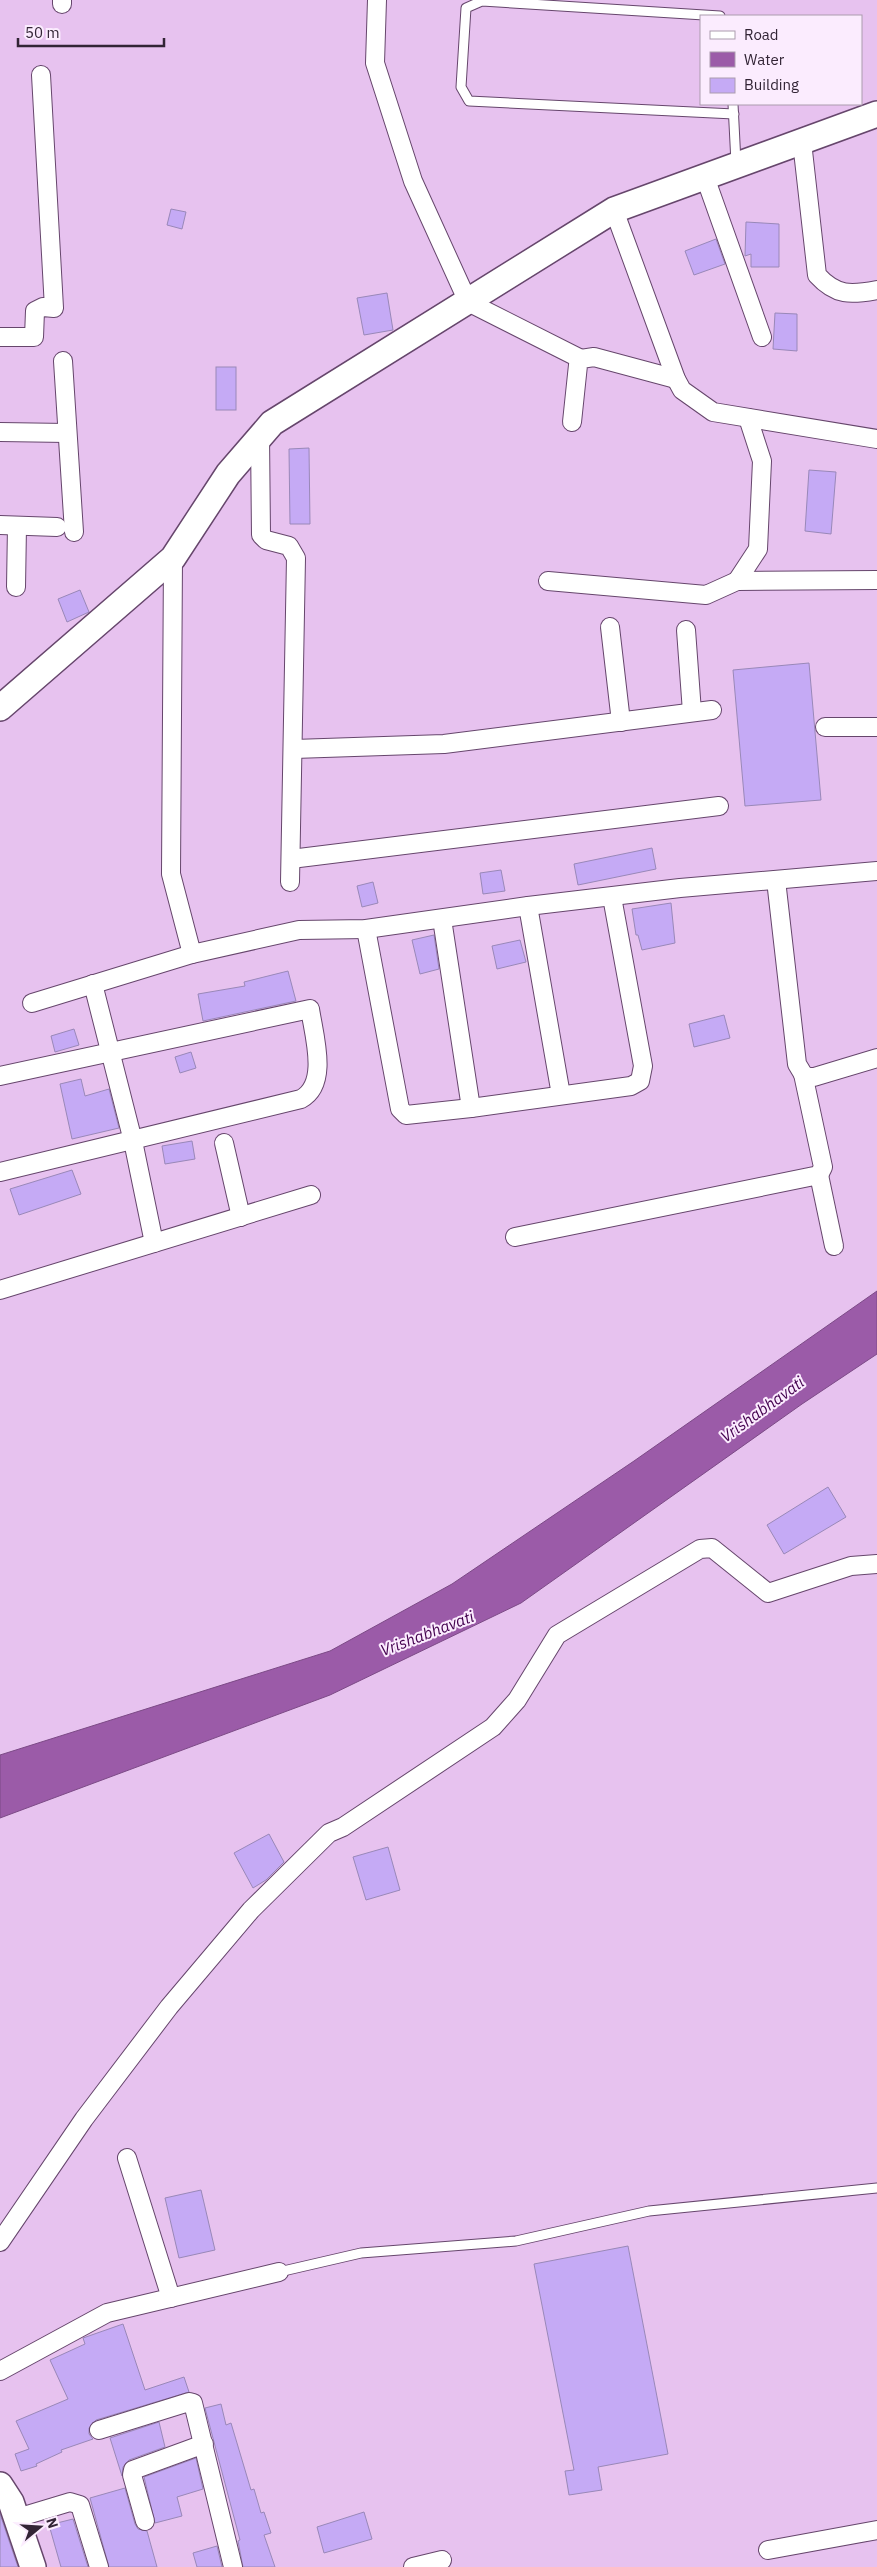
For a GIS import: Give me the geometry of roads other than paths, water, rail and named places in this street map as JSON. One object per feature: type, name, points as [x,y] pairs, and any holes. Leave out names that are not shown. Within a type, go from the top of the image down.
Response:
[{"type":"street","points":[[377,0],[375,64],[413,181],[468,302],[581,359],[594,357],[676,379]]},
{"type":"street","points":[[0,337],[34,337],[35,311],[43,307],[54,308],[41,75]]},
{"type":"street","points":[[0,708],[172,558],[228,474],[272,423],[614,210],[877,114]]},
{"type":"street","points":[[802,142],[817,275],[830,286],[848,294],[877,290]]},
{"type":"street","points":[[705,177],[762,337]]},
{"type":"street","points":[[614,210],[676,379],[682,390],[713,412],[877,439]]},
{"type":"street","points":[[572,422],[578,365],[581,359]]},
{"type":"street","points":[[16,587],[8,525],[66,530],[67,434],[63,360]]},
{"type":"street","points":[[737,581],[758,549],[762,461],[748,418]]},
{"type":"street","points":[[0,432],[67,434]]},
{"type":"street","points":[[260,436],[261,535],[266,540],[290,546],[296,558],[294,749],[290,882]]},
{"type":"street","points":[[172,558],[171,874],[192,954]]},
{"type":"street","points":[[548,581],[706,595],[737,581],[877,580]]},
{"type":"street","points":[[610,627],[621,722]]},
{"type":"street","points":[[686,630],[692,712]]},
{"type":"street","points":[[294,749],[444,744],[712,710]]},
{"type":"street","points":[[826,727],[877,726]]},
{"type":"street","points":[[291,859],[719,806]]},
{"type":"street","points":[[32,1003],[192,954],[299,930],[366,929],[442,920],[528,906],[680,888],[877,871]]},
{"type":"street","points":[[776,880],[797,1064],[803,1074],[823,1167],[819,1175],[834,1246]]},
{"type":"street","points":[[366,929],[400,1109],[406,1114],[471,1108],[631,1086],[640,1081],[643,1073],[612,897]]},
{"type":"street","points":[[528,906],[561,1095]]},
{"type":"street","points":[[442,920],[471,1108]]},
{"type":"street","points":[[93,984],[133,1140],[154,1243]]},
{"type":"street","points":[[0,1076],[310,1009],[318,1072],[316,1084],[310,1094],[301,1099],[0,1172]]},
{"type":"street","points":[[803,1074],[814,1077],[877,1058]]},
{"type":"street","points":[[224,1143],[241,1217]]},
{"type":"street","points":[[515,1237],[819,1175]]},
{"type":"street","points":[[0,1290],[311,1196]]},
{"type":"street","points":[[0,2242],[84,2119],[169,2007],[250,1910],[330,1833],[343,1827],[493,1728],[517,1700],[557,1635],[691,1554],[707,1547],[719,1554],[768,1593],[851,1566],[877,1564]]},
{"type":"street","points":[[127,2158],[171,2298]]},
{"type":"street","points":[[0,2371],[107,2313],[279,2272]]},
{"type":"street","points":[[99,2430],[191,2402],[196,2408],[233,2567]]},
{"type":"street","points":[[145,2521],[132,2475],[133,2470],[204,2444]]},
{"type":"street","points":[[0,2485],[11,2502],[33,2567]]},
{"type":"street","points":[[17,2518],[70,2502],[77,2503],[80,2505],[99,2567]]},
{"type":"street","points":[[768,2550],[877,2530]]},
{"type":"street","points":[[413,2567],[442,2560]]},
{"type":"lane","points":[[704,15],[482,1],[466,8],[461,86],[469,101],[734,114]]},
{"type":"lane","points":[[733,105],[736,166]]},
{"type":"lane","points":[[279,2272],[361,2252],[516,2241],[644,2212],[877,2188]]},
{"type":"water","name":"Vrishabhavati","points":[[877,1291],[877,1354],[802,1404],[521,1603],[330,1695],[0,1818],[0,1755],[330,1651],[452,1584],[634,1461]]}]
